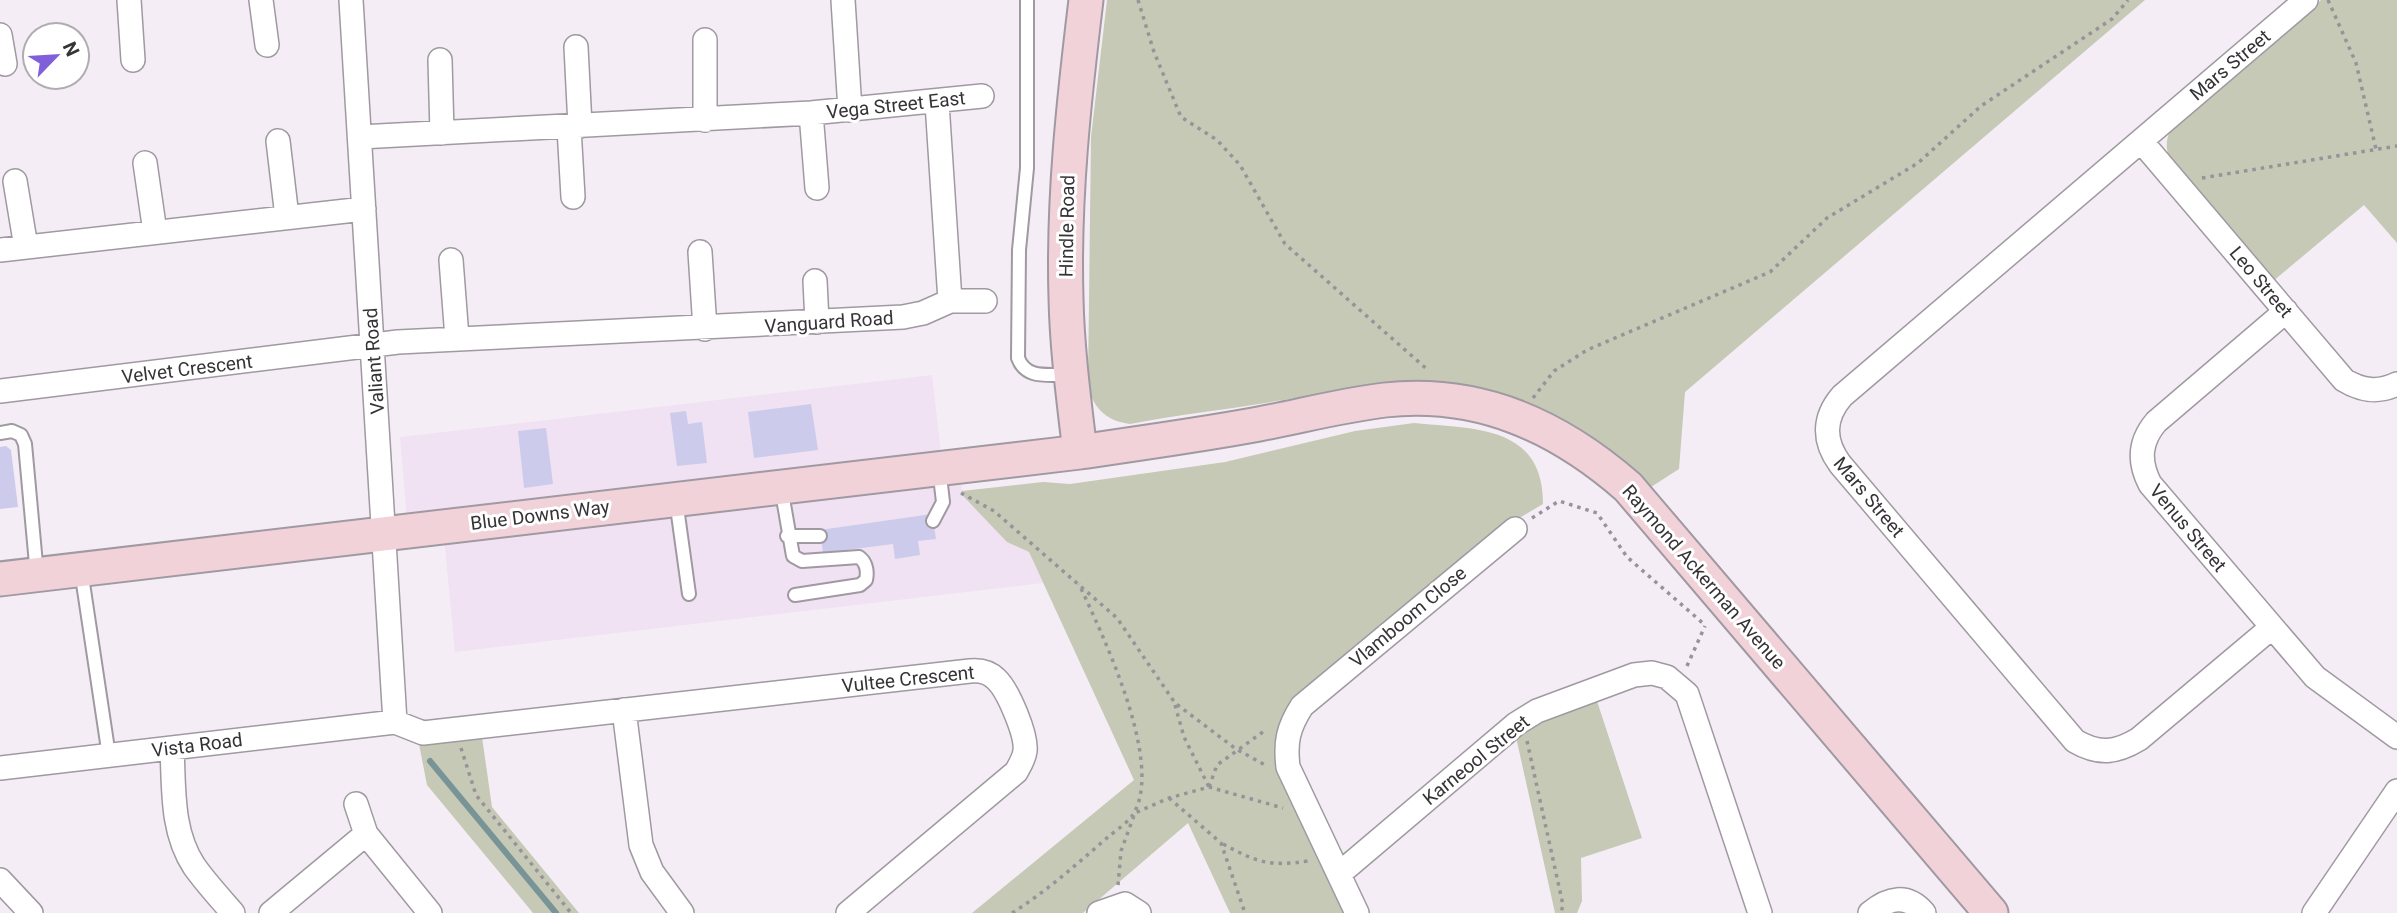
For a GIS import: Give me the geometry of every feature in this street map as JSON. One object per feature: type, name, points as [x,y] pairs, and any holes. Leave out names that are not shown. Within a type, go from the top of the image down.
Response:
[{"type":"street","points":[[129,0],[133,60]]},
{"type":"street","points":[[261,0],[267,45]]},
{"type":"street","name":"Valiant Road","points":[[351,0],[386,533],[395,722]]},
{"type":"street","points":[[843,0],[850,110]]},
{"type":"street","name":"Hindle Road","points":[[1080,452],[1066,299],[1067,188],[1070,132],[1086,0]]},
{"type":"street","name":"Mars Street","points":[[2271,628],[2123,749],[2106,752],[2090,750],[2076,741],[1840,464],[1829,447],[1827,427],[1829,415],[1842,396],[2306,0]]},
{"type":"street","points":[[0,35],[5,64]]},
{"type":"street","points":[[705,40],[705,120]]},
{"type":"street","points":[[573,197],[576,47]]},
{"type":"street","points":[[440,60],[443,133]]},
{"type":"street","name":"Vega Street East","points":[[360,137],[705,120],[937,103],[982,96]]},
{"type":"street","points":[[937,103],[950,301]]},
{"type":"street","name":"Vega Street East","points":[[811,113],[817,188]]},
{"type":"street","points":[[278,141],[287,217]]},
{"type":"street","name":"Leo Street","points":[[2141,141],[2344,380],[2365,390],[2377,390],[2397,384]]},
{"type":"street","points":[[145,163],[155,232]]},
{"type":"street","points":[[15,181],[26,247]]},
{"type":"street","points":[[0,250],[364,209]]},
{"type":"street","points":[[700,252],[705,329]]},
{"type":"street","points":[[451,260],[457,338]]},
{"type":"street","points":[[815,281],[817,322]]},
{"type":"street","name":"Vanguard Road","points":[[373,345],[457,338],[705,329],[911,316],[950,301],[985,301]]},
{"type":"street","name":"Venus Street","points":[[2286,311],[2156,422],[2149,430],[2141,452],[2142,463],[2150,484],[2315,677],[2397,737]]},
{"type":"street","name":"Velvet Crescent","points":[[0,391],[373,345]]},
{"type":"street","name":"Raymond Ackerman Avenue","points":[[1080,452],[1234,429],[1384,400],[1457,401],[1518,416],[1592,456],[1636,495],[1992,913]]},
{"type":"street","name":"Blue Downs Way","points":[[0,579],[780,486],[947,480],[1080,452]]},
{"type":"street","name":"Vlamboom Close","points":[[1302,706],[1515,528]]},
{"type":"street","name":"Vultee Crescent","points":[[395,722],[423,733],[983,671],[996,679],[1023,731],[1025,753],[1016,772],[848,913]]},
{"type":"street","name":"Karneool Street","points":[[1335,865],[1516,724],[1537,711],[1634,675],[1652,673],[1677,684]]},
{"type":"street","points":[[1677,684],[1687,694],[1760,913]]},
{"type":"street","points":[[1302,706],[1288,734],[1288,767],[1357,913]]},
{"type":"street","points":[[624,710],[641,845],[652,872],[682,913]]},
{"type":"street","name":"Vista Road","points":[[0,768],[395,722]]},
{"type":"street","points":[[172,748],[175,814],[180,837],[194,865],[233,913]]},
{"type":"street","points":[[2314,913],[2397,790]]},
{"type":"street","points":[[356,804],[366,834],[430,913]]},
{"type":"street","points":[[271,913],[366,834]]},
{"type":"street","points":[[0,880],[31,913]]},
{"type":"street","points":[[1870,913],[1880,905],[1899,898],[1910,902],[1924,913]]},
{"type":"street","points":[[1099,913],[1132,908]]},
{"type":"lane","points":[[1027,0],[1027,168],[1019,250],[1018,358],[1025,371],[1031,374],[1072,375]]},
{"type":"lane","points":[[0,433],[12,431],[21,435],[25,444],[37,575]]},
{"type":"lane","points":[[933,521],[943,502],[947,480]]},
{"type":"lane","points":[[780,486],[790,550],[797,559],[859,557],[867,572],[866,580],[860,584],[795,595]]},
{"type":"lane","points":[[676,499],[689,594]]},
{"type":"lane","points":[[787,536],[820,536]]},
{"type":"lane","points":[[81,569],[109,755]]},
{"type":"path","points":[[1138,0],[1154,52],[1181,117],[1217,139],[1240,165],[1285,244],[1429,372]]},
{"type":"path","points":[[1518,416],[1554,371],[1587,350],[1770,272],[1827,218],[1918,163],[1981,106],[2112,19],[2128,0]]},
{"type":"path","points":[[2328,0],[2356,63],[2376,149]]},
{"type":"path","points":[[2175,181],[2397,146]]},
{"type":"path","points":[[947,480],[994,511],[1116,618],[1175,703],[1236,749],[1269,767],[1288,767]]},
{"type":"path","points":[[1515,528],[1559,501],[1597,513],[1627,557],[1705,625]]},
{"type":"path","points":[[1078,583],[1113,658],[1142,752],[1143,787],[1121,852],[1118,888],[1132,908]]},
{"type":"path","points":[[1677,684],[1705,625],[1715,617]]},
{"type":"path","points":[[1175,703],[1184,737],[1209,787]]},
{"type":"path","points":[[1209,787],[1217,765],[1236,749],[1302,706]]},
{"type":"path","points":[[1516,724],[1529,744],[1563,905],[1561,913]]},
{"type":"path","points":[[455,729],[476,794],[571,913]]},
{"type":"path","points":[[1012,913],[1071,871],[1135,813],[1169,798],[1209,787],[1309,814]]},
{"type":"path","points":[[1169,798],[1221,843],[1256,862],[1335,865]]},
{"type":"path","points":[[1221,843],[1245,913]]},
{"type":"shaded area","points":[[932,375],[943,469],[958,468],[964,498],[1010,542],[1029,552],[1043,583],[455,652],[443,528],[408,532],[400,437]]},
{"type":"green space","points":[[1107,0],[2145,0],[1685,392],[1679,469],[1651,487],[1600,442],[1542,408],[1510,396],[1444,383],[1377,384],[1130,424],[1114,420],[1101,411],[1092,399],[1088,382],[1091,137]]},
{"type":"green space","points":[[2321,0],[2397,0],[2397,243],[2364,205],[2272,282],[2170,160],[2167,139],[2178,121]]},
{"type":"green space","points":[[1414,423],[1482,430],[1518,445],[1531,459],[1540,478],[1543,504],[1509,524],[1282,723],[1346,913],[1230,913],[1188,823],[1083,913],[972,913],[1134,780],[1029,552],[1007,542],[964,497],[962,491],[1043,482],[1070,484],[1225,462],[1355,431]]},
{"type":"green space","points":[[1596,698],[1642,838],[1581,858],[1582,901],[1577,913],[1555,913],[1516,737],[1532,725]]},
{"type":"green space","points":[[482,737],[492,807],[579,913],[533,913],[427,785],[419,744]]},
{"type":"building","points":[[811,404],[818,450],[754,458],[748,412]]},
{"type":"building","points":[[686,411],[688,424],[702,422],[707,463],[677,466],[670,413]]},
{"type":"building","points":[[546,428],[553,484],[524,488],[518,431]]},
{"type":"building","points":[[6,446],[11,450],[18,507],[0,509],[0,447]]},
{"type":"building","points":[[932,514],[936,539],[918,541],[920,555],[895,559],[893,544],[823,553],[820,530]]},
{"type":"waterway","points":[[430,761],[556,913]]}]
